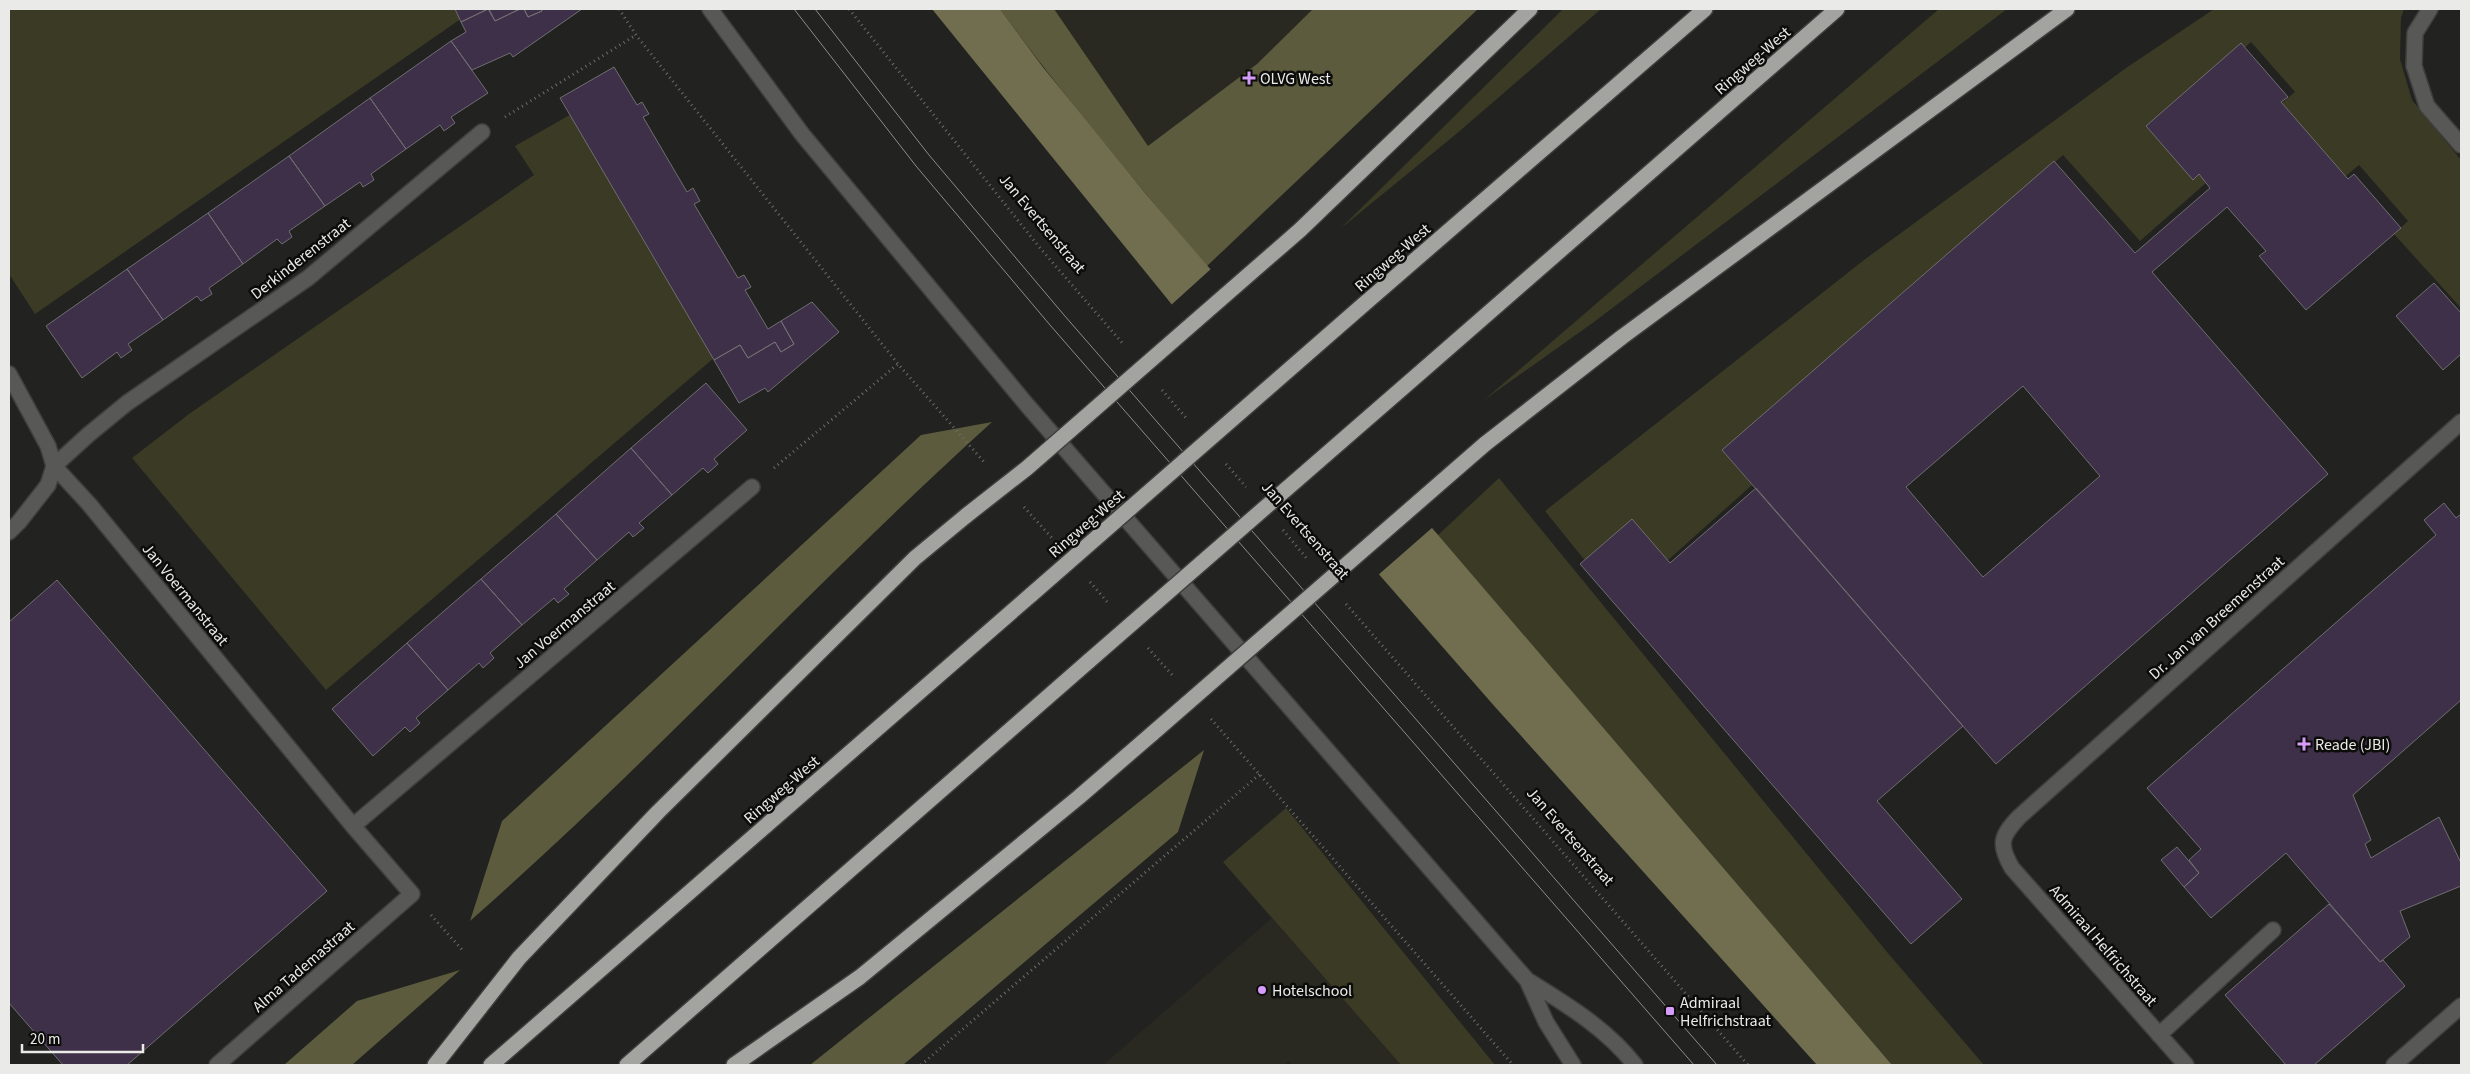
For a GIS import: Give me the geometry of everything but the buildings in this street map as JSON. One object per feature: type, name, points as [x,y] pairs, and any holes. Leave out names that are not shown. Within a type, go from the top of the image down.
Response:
[{"type":"highway","points":[[435,1065],[519,958],[658,812],[915,558],[1027,468],[1300,230],[1530,9]]},
{"type":"highway","name":"Ringweg-West","points":[[491,1065],[1705,9]]},
{"type":"highway","name":"Ringweg-West","points":[[627,1065],[1837,9]]},
{"type":"highway","points":[[734,1065],[860,977],[1080,797],[1485,444],[1622,336],[2067,9]]},
{"type":"street","points":[[710,9],[802,134],[1028,405],[1527,980],[1546,1022],[1574,1065]]},
{"type":"street","points":[[2430,9],[2415,33],[2414,66],[2427,106],[2461,145]]},
{"type":"street","name":"Derkinderenstraat","points":[[9,532],[48,486],[54,466],[127,403],[308,278],[482,132]]},
{"type":"street","name":"Jan Voermanstraat","points":[[9,374],[48,446],[54,466],[89,504],[353,826],[412,894]]},
{"type":"street","name":"Dr. Jan van Breemenstraat","points":[[2002,844],[2006,831],[2018,817],[2461,422]]},
{"type":"street","name":"Jan Voermanstraat","points":[[353,826],[752,487]]},
{"type":"street","name":"Admiraal Helfrichstraat","points":[[2002,844],[2005,856],[2012,868],[2186,1065]]},
{"type":"street","name":"Alma Tademastraat","points":[[217,1065],[412,894]]},
{"type":"street","points":[[2159,1035],[2274,930]]},
{"type":"street","points":[[1527,980],[1568,1006],[1599,1029],[1635,1065]]},
{"type":"street","points":[[2394,1065],[2459,1011]]},
{"type":"path","name":"Jan Evertsenstraat","points":[[848,9],[1040,248],[1131,353]]},
{"type":"path","points":[[482,132],[636,35]]},
{"type":"path","points":[[752,487],[898,364]]},
{"type":"path","points":[[1156,383],[1189,421]]},
{"type":"path","name":"Jan Evertsenstraat","points":[[1221,458],[1247,489]]},
{"type":"path","name":"Jan Evertsenstraat","points":[[1279,526],[1312,564]]},
{"type":"path","name":"Jan Evertsenstraat","points":[[1344,602],[1748,1065]]},
{"type":"path","points":[[921,1065],[1260,774]]},
{"type":"path","points":[[412,894],[464,952]]},
{"type":"shaded area","points":[[9,9],[461,9],[465,16],[35,314],[9,274]]},
{"type":"shaded area","points":[[932,9],[1000,9],[1042,66],[1146,194],[1892,1065],[1817,1065],[1496,708],[1376,571],[1169,301]]},
{"type":"shaded area","name":"OLVG West","points":[[1000,9],[1054,9],[1148,146],[1257,64],[1313,9],[1478,9],[1207,266],[1075,107]]},
{"type":"shaded area","name":"OLVG West","points":[[1045,9],[1478,9],[1223,252]]},
{"type":"shaded area","points":[[1563,9],[1601,9],[1455,135],[1340,229]]},
{"type":"shaded area","points":[[1939,9],[2007,9],[1594,322],[1484,400]]},
{"type":"shaded area","points":[[2214,9],[2404,9],[2401,18],[2400,59],[2412,100],[2461,160],[2461,308],[2394,234],[2408,221],[2359,165],[2340,181],[2276,108],[2295,92],[2251,42],[2157,124],[2207,182],[2140,241],[2063,155],[1724,452],[1752,485],[1667,561],[1638,526],[1591,568],[1545,511],[1864,260],[2126,68]]},
{"type":"shaded area","points":[[575,112],[715,357],[326,690],[132,458],[189,414],[534,175],[515,146]]},
{"type":"shaded area","points":[[992,422],[926,483],[603,799],[470,921],[502,821],[921,435]]},
{"type":"shaded area","points":[[1499,478],[1887,952],[1984,1065],[1892,1065],[1437,536]]},
{"type":"shaded area","points":[[1204,750],[1178,832],[903,1065],[810,1065]]},
{"type":"shaded area","points":[[1286,808],[1495,1065],[1401,1065],[1223,862]]},
{"type":"shaded area","name":"Hotelschool","points":[[1272,918],[1401,1065],[1292,1065],[1289,1061],[1284,1065],[1103,1065]]},
{"type":"shaded area","points":[[460,970],[352,1065],[284,1065],[357,1001]]},
{"type":"pier","points":[[1212,268],[1433,527],[1377,576],[1170,306]]},
{"type":"tram line","points":[[794,9],[916,166],[1050,325],[1694,1065]]},
{"type":"tram line","points":[[815,9],[929,155],[1064,315],[1717,1065]]},
{"type":"place","name":"OLVG West","points":[[1249,78]]},
{"type":"place","name":"Reade (JBI)","points":[[2304,744]]},
{"type":"place","name":"Hotelschool","points":[[1262,990]]},
{"type":"place","name":"Admiraal Helfrichstraat","points":[[1670,1011]]}]
